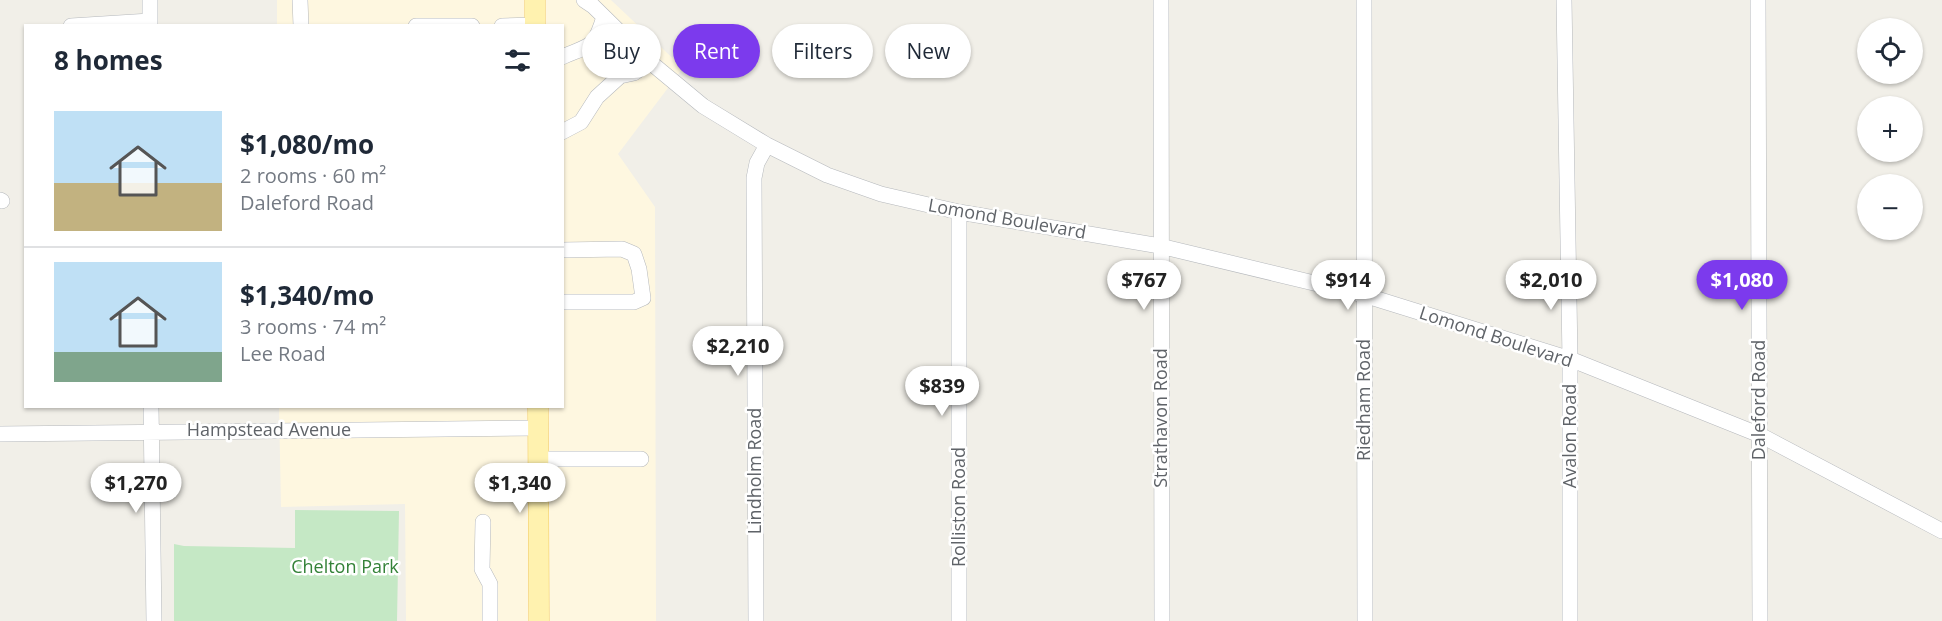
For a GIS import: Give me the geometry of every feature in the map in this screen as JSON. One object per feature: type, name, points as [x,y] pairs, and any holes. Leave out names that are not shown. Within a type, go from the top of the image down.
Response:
[{"type":"main road","points":[[535,0],[535,24]]},
{"type":"main road","points":[[538,408],[539,621]]},
{"type":"street","points":[[124,24],[150,23],[150,0]]},
{"type":"street","points":[[300,0],[301,24]]},
{"type":"street","name":"Lomond Boulevard","points":[[584,0],[611,24]]},
{"type":"street","name":"Strathavon Road","points":[[1161,0],[1162,621]]},
{"type":"street","name":"Riedham Road","points":[[1364,0],[1365,621]]},
{"type":"street","name":"Avalon Road","points":[[1564,0],[1570,359],[1570,621]]},
{"type":"street","name":"Daleford Road","points":[[1758,0],[1760,621]]},
{"type":"street","points":[[602,24],[604,17]]},
{"type":"street","points":[[564,56],[582,48]]},
{"type":"street","name":"Lomond Boulevard","points":[[661,71],[703,106],[767,145],[838,179],[881,194],[958,212],[1160,246],[1364,295],[1570,359],[1760,435],[1942,531]]},
{"type":"street","points":[[564,131],[581,122],[597,97],[618,78]]},
{"type":"street","name":"Lindholm Road","points":[[756,621],[754,178],[757,163],[767,145]]},
{"type":"street","name":"Rolliston Road","points":[[958,212],[959,621]]},
{"type":"street","points":[[564,250],[622,249],[634,254],[639,269],[643,298],[634,302],[564,302]]},
{"type":"street","points":[[151,408],[154,621]]},
{"type":"street","name":"Hampstead Avenue","points":[[0,434],[538,428]]},
{"type":"street","points":[[538,459],[641,459]]},
{"type":"street","points":[[483,522],[482,569],[490,584],[490,621]]},
{"type":"shaded area","points":[[277,0],[611,0],[636,24],[582,24],[582,78],[661,78],[661,47],[673,59],[673,78],[675,78],[618,154],[655,207],[656,621],[406,621],[405,504],[281,507],[279,408],[564,408],[564,24],[277,24]]},
{"type":"green space","name":"Chelton Park","points":[[295,510],[399,511],[397,621],[174,621],[174,544],[295,548]]}]
